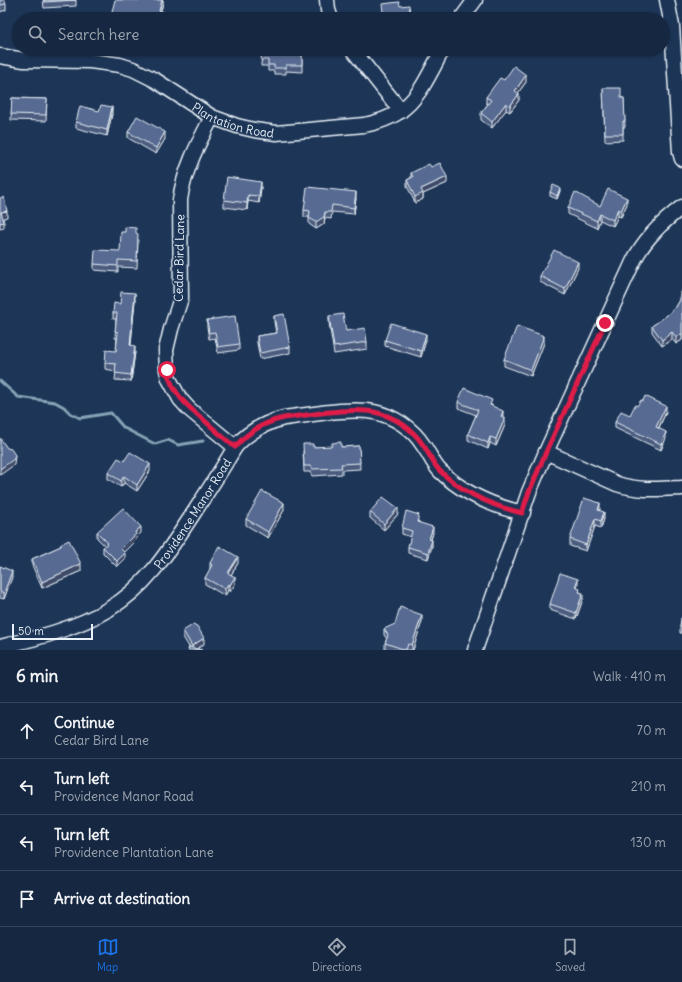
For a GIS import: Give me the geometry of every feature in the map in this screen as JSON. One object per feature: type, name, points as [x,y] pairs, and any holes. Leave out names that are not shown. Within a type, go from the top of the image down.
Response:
[{"type":"street","points":[[327,0],[329,12]]},
{"type":"street","points":[[466,12],[475,0]]},
{"type":"street","points":[[667,0],[669,12]]},
{"type":"street","points":[[670,16],[672,26],[680,152],[682,159]]},
{"type":"street","name":"Plantation Road","points":[[0,56],[24,60],[90,61],[120,65],[143,73],[156,80],[212,117],[237,126],[276,133],[364,125],[391,118],[414,100],[439,56]]},
{"type":"street","points":[[358,56],[401,111]]},
{"type":"street","name":"Cedar Bird Lane","points":[[212,117],[194,152],[182,184],[180,200],[181,298],[171,328],[166,350],[166,358],[169,379],[180,399],[189,409],[235,447]]},
{"type":"street","points":[[475,650],[529,492],[638,250],[655,230],[682,207]]},
{"type":"street","name":"Providence Manor Road","points":[[0,647],[73,627],[109,609],[135,590],[144,582],[163,559],[235,447],[247,435],[272,421],[284,418],[355,411],[376,412],[393,418],[416,436],[438,470],[453,482],[472,495],[493,505],[522,513]]},
{"type":"street","points":[[546,452],[626,487],[647,490],[682,488]]},
{"type":"building","points":[[0,0],[5,0],[6,4],[0,5]]},
{"type":"building","points":[[44,0],[76,0],[44,2]]},
{"type":"building","points":[[115,0],[162,0],[159,11],[163,12],[112,12]]},
{"type":"building","points":[[399,2],[400,6],[409,5],[410,12],[383,12],[382,4]]},
{"type":"building","points":[[261,56],[302,56],[302,65],[286,65],[286,68],[274,68],[274,65],[268,65],[268,60],[261,60]]},
{"type":"building","points":[[514,66],[526,75],[515,91],[519,94],[510,106],[506,103],[492,122],[481,113],[491,100],[486,97],[500,78],[504,80]]},
{"type":"building","points":[[603,88],[621,88],[621,98],[624,98],[625,121],[623,121],[623,134],[605,134]]},
{"type":"building","points":[[12,98],[47,99],[46,115],[11,114]]},
{"type":"building","points":[[101,105],[112,107],[107,130],[76,122],[80,106],[99,111]]},
{"type":"building","points":[[137,116],[165,132],[156,148],[128,132]]},
{"type":"building","points":[[440,163],[447,177],[421,189],[423,193],[415,197],[407,180],[413,177],[411,173],[429,164],[431,167]]},
{"type":"building","points":[[227,177],[261,182],[259,196],[248,195],[247,203],[224,200]]},
{"type":"building","points":[[553,185],[560,188],[557,196],[550,192]]},
{"type":"building","points":[[307,187],[356,192],[354,208],[332,205],[331,212],[325,212],[324,217],[316,222],[309,218],[310,211],[304,210]]},
{"type":"building","points":[[608,189],[627,198],[621,211],[618,209],[613,220],[600,214],[597,221],[568,208],[575,192],[600,206]]},
{"type":"building","points":[[4,197],[7,211],[1,212],[4,222],[0,223],[0,198]]},
{"type":"building","points":[[125,227],[136,228],[136,233],[138,234],[137,261],[118,260],[118,266],[94,264],[95,250],[120,251],[121,232],[125,232]]},
{"type":"building","points":[[554,250],[578,262],[565,289],[540,276]]},
{"type":"building","points":[[682,291],[682,334],[676,337],[672,332],[662,340],[652,326],[676,307],[680,300],[680,292]]},
{"type":"building","points":[[121,292],[135,293],[130,345],[135,346],[131,375],[115,373],[116,364],[105,363],[106,350],[116,351],[118,332],[115,331],[117,313],[113,313],[114,303],[120,304]]},
{"type":"building","points":[[284,314],[290,347],[260,353],[257,336],[277,333],[274,316]]},
{"type":"building","points":[[343,314],[346,331],[365,328],[367,342],[334,347],[329,316]]},
{"type":"building","points":[[235,316],[239,344],[218,347],[215,332],[209,333],[207,320]]},
{"type":"building","points":[[391,323],[426,334],[421,351],[385,340]]},
{"type":"building","points":[[517,326],[544,336],[531,370],[504,359]]},
{"type":"building","points":[[464,388],[492,400],[490,405],[503,411],[501,417],[505,418],[496,439],[490,437],[488,443],[468,434],[478,410],[458,402]]},
{"type":"building","points":[[645,396],[666,406],[656,427],[666,432],[661,444],[615,422],[621,411],[630,415],[635,405],[637,406],[641,400],[643,401]]},
{"type":"building","points":[[0,438],[7,448],[11,449],[15,455],[14,459],[0,469]]},
{"type":"building","points":[[341,442],[341,447],[359,446],[360,463],[341,464],[342,468],[312,469],[310,466],[304,466],[303,444],[313,444],[313,447],[332,446],[332,443]]},
{"type":"building","points":[[130,452],[150,464],[137,485],[124,476],[121,481],[108,473],[118,458],[124,461]]},
{"type":"building","points":[[262,491],[284,503],[268,532],[246,519]]},
{"type":"building","points":[[383,497],[398,508],[384,524],[370,512]]},
{"type":"building","points":[[584,498],[600,503],[598,510],[604,512],[601,521],[595,519],[586,545],[570,539]]},
{"type":"building","points":[[123,508],[141,527],[121,549],[125,553],[117,561],[103,547],[108,543],[97,532]]},
{"type":"building","points":[[406,511],[419,515],[417,522],[433,527],[429,539],[432,540],[428,553],[408,547],[412,531],[402,528]]},
{"type":"building","points":[[69,540],[81,564],[42,582],[32,559],[61,546],[61,544]]},
{"type":"building","points":[[219,546],[238,557],[228,573],[235,577],[230,585],[228,584],[225,589],[205,578],[212,565],[210,563]]},
{"type":"building","points":[[0,566],[12,571],[4,593],[0,591]]},
{"type":"building","points":[[560,573],[578,579],[575,587],[580,589],[579,592],[583,593],[576,613],[550,604]]},
{"type":"building","points":[[400,607],[422,615],[412,645],[408,644],[406,650],[385,643],[388,635],[384,629],[395,624]]},
{"type":"building","points":[[681,618],[682,627],[680,627]]},
{"type":"building","points":[[194,624],[197,626],[204,638],[192,646],[183,631]]},
{"type":"building","points":[[189,647],[202,650],[188,650]]},
{"type":"waterway","points":[[0,381],[18,397],[55,402],[80,418],[111,413],[124,428],[155,444],[168,440],[178,445],[203,441]]},
{"type":"route","points":[[167,370],[169,379],[180,399],[189,409],[235,447],[247,435],[258,428],[272,421],[284,418],[355,411],[376,412],[393,418],[410,430],[422,444],[438,470],[453,482],[472,495],[493,505],[522,513],[546,452],[605,323]]}]
